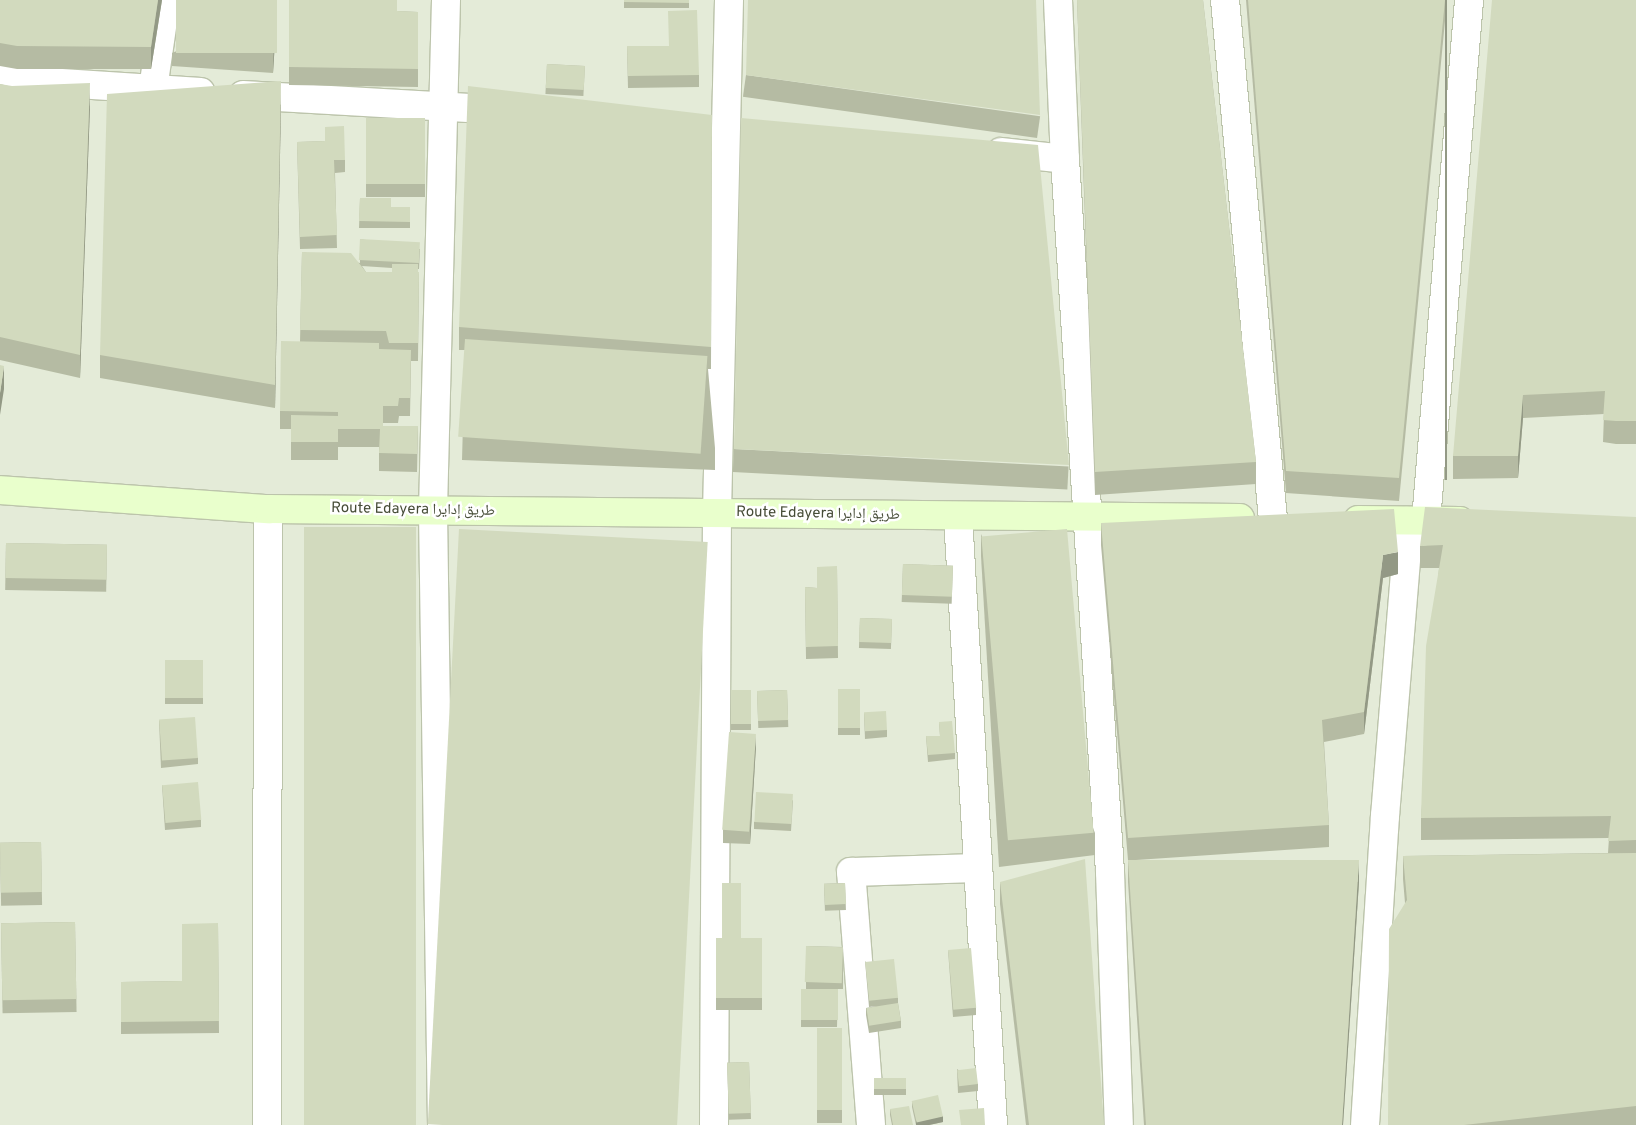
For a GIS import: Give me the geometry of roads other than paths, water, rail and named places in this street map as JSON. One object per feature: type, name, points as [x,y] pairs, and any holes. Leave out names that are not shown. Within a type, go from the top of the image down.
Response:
[{"type":"street","points":[[153,89],[166,0]]},
{"type":"street","points":[[442,1125],[433,510],[446,0]]},
{"type":"street","points":[[714,1125],[717,513],[715,121],[729,0]]},
{"type":"street","points":[[1058,0],[1065,159],[1110,872],[1119,1125]]},
{"type":"street","points":[[1226,0],[1273,519]]},
{"type":"street","points":[[1365,1125],[1382,860],[1469,0]]},
{"type":"street","points":[[0,79],[531,112]]},
{"type":"street","points":[[715,121],[754,125]]},
{"type":"street","points":[[978,149],[1065,159]]},
{"type":"street","name":"Route Edayera طريق إدايرا","points":[[0,490],[268,509],[1302,519]]},
{"type":"street","points":[[267,1125],[268,509]]},
{"type":"street","points":[[958,516],[993,1125]]},
{"type":"street","points":[[1331,520],[1483,521]]},
{"type":"street","points":[[1353,862],[1411,861]]},
{"type":"street","points":[[871,1125],[852,872],[978,868]]},
{"type":"street","points":[[1110,872],[1139,871]]}]
